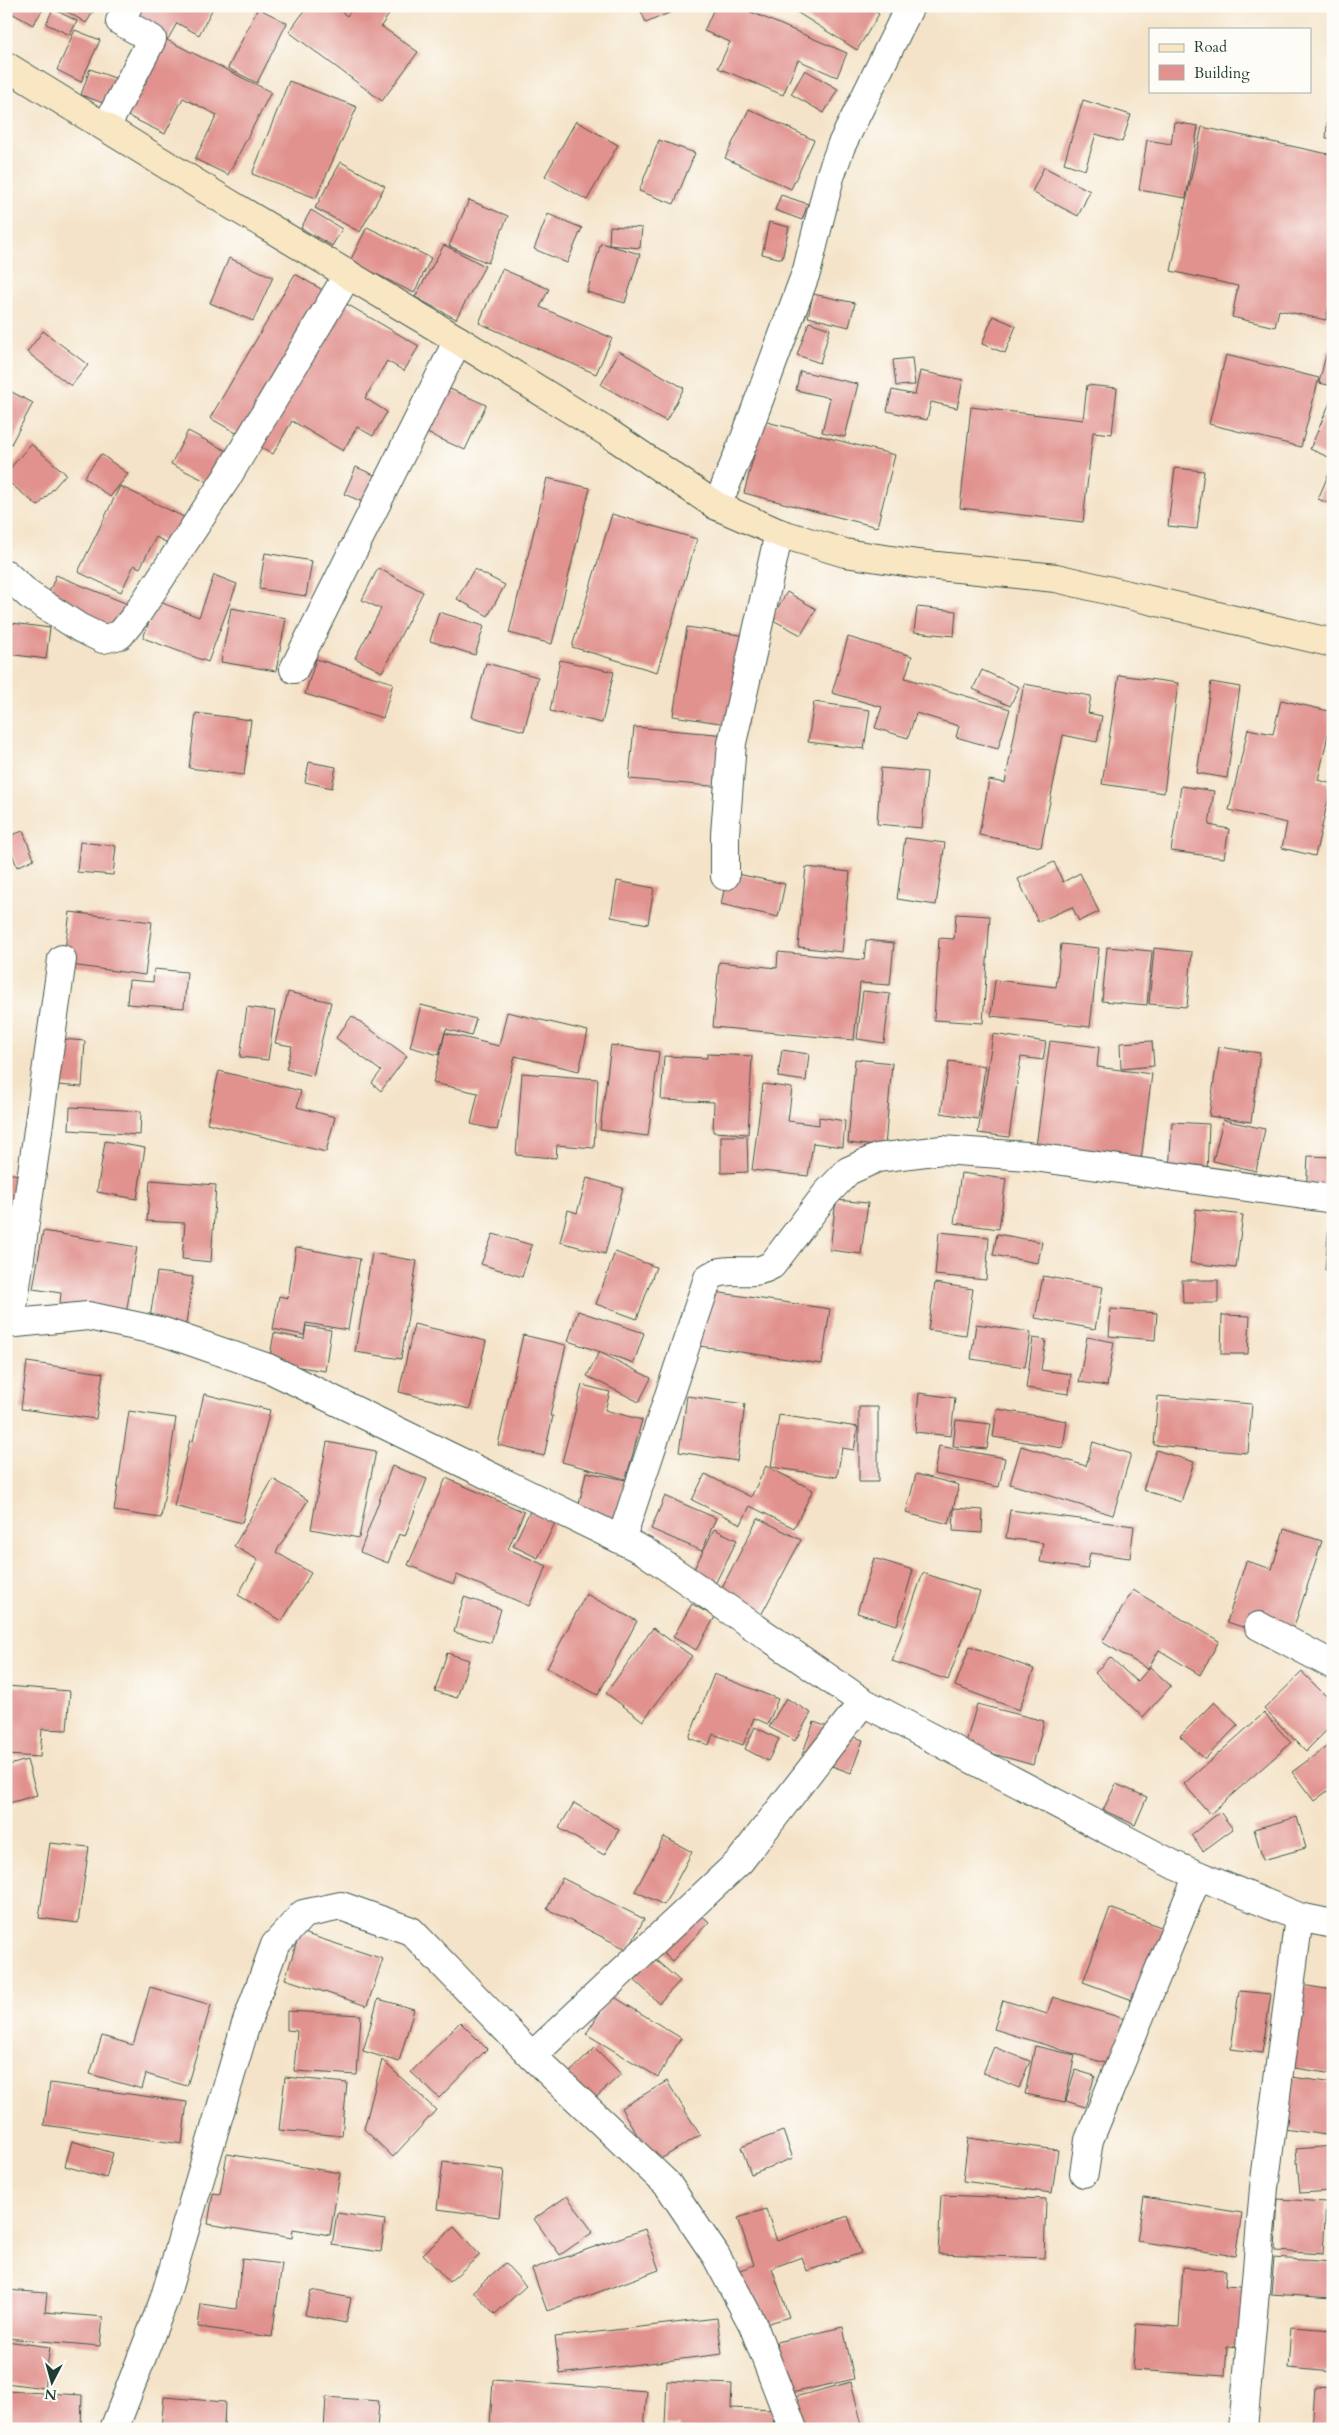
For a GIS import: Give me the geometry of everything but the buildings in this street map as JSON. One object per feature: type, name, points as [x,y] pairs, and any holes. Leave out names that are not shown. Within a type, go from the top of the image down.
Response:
[{"type":"main road","points":[[6,66],[607,432],[717,506],[779,533],[854,554],[918,564],[1056,578],[1333,643]]},
{"type":"street","points":[[106,127],[152,39],[120,21],[128,6]]},
{"type":"street","points":[[717,506],[745,438],[807,270],[830,177],[841,146],[910,6]]},
{"type":"street","points":[[6,574],[29,594],[80,628],[103,639],[120,635],[137,614],[226,479],[348,274]]},
{"type":"street","points":[[294,669],[458,340]]},
{"type":"street","points":[[725,876],[725,834],[732,743],[779,533]]},
{"type":"street","points":[[62,959],[9,1323],[88,1316],[164,1332],[268,1368],[644,1551],[863,1702],[1176,1866],[1299,1917],[1333,1924]]},
{"type":"street","points":[[621,1540],[708,1278],[716,1272],[761,1271],[772,1265],[826,1194],[848,1171],[877,1158],[942,1150],[1027,1156],[1333,1199]]},
{"type":"street","points":[[1259,1626],[1333,1665]]},
{"type":"street","points":[[532,2056],[740,1861],[863,1702]]},
{"type":"street","points":[[1084,2173],[1089,2140],[1198,1875]]},
{"type":"street","points":[[114,2429],[164,2300],[245,2026],[275,1945],[303,1914],[341,1906],[411,1932],[532,2056],[668,2185],[716,2256],[753,2325],[793,2429]]},
{"type":"street","points":[[1243,2429],[1264,2188],[1299,1917]]}]
